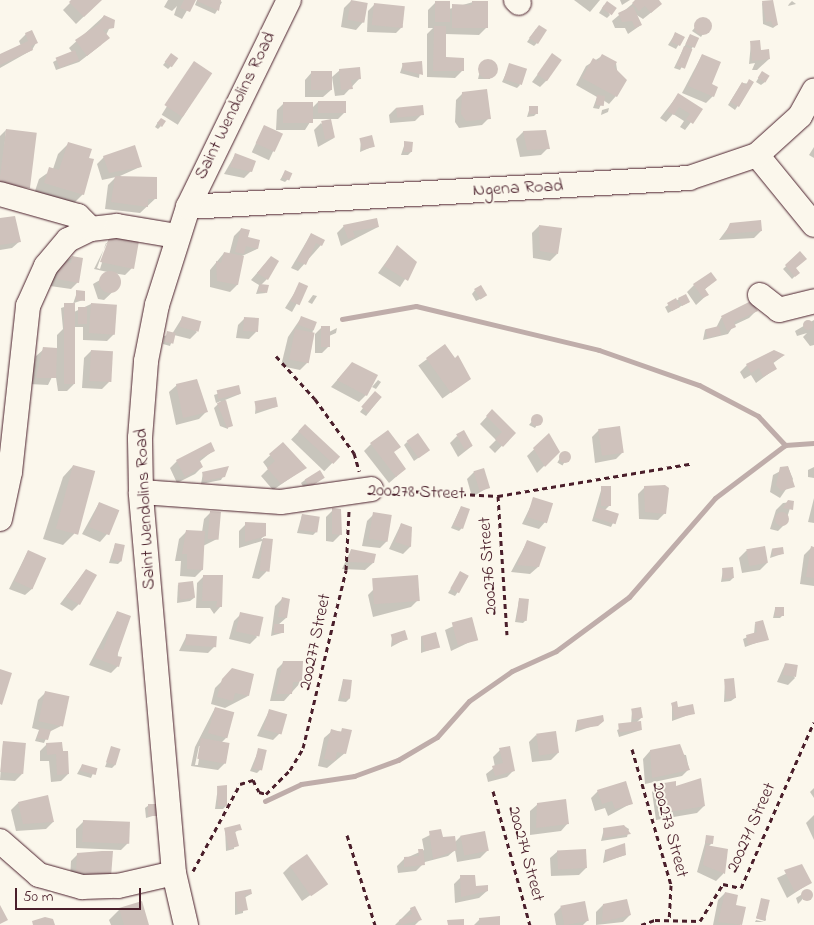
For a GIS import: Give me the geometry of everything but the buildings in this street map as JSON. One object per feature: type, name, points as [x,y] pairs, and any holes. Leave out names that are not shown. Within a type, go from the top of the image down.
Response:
[{"type":"street","name":"Saint Wendolins Road","points":[[186,925],[176,880],[141,492],[146,362],[177,236],[188,208],[289,0]]},
{"type":"street","name":"Ngena Road","points":[[188,208],[690,178],[757,155],[794,122],[814,91]]},
{"type":"street","points":[[757,155],[814,225]]},
{"type":"street","points":[[0,194],[78,216],[91,229]]},
{"type":"street","points":[[0,519],[10,472],[28,306],[46,266],[68,240],[91,229],[117,226],[177,236]]},
{"type":"street","points":[[760,295],[779,310],[814,301]]},
{"type":"street","name":"200278 Street","points":[[141,492],[281,502],[360,490]]},
{"type":"street","points":[[0,841],[39,875],[82,888],[176,880]]},
{"type":"path","name":"200277 Street","points":[[176,880],[202,859],[208,836],[229,810],[240,784],[253,780],[259,792],[266,794],[290,770],[303,748],[346,570],[362,480],[354,453],[276,356]]},
{"type":"path","name":"200278 Street","points":[[360,490],[498,496],[690,464]]},
{"type":"path","name":"200276 Street","points":[[498,496],[507,635]]},
{"type":"path","name":"200271 Street","points":[[641,925],[669,919],[705,919],[723,884],[741,888],[814,722]]},
{"type":"path","name":"200273 Street","points":[[632,749],[671,885],[669,919]]},
{"type":"path","name":"200274 Street","points":[[493,791],[530,925]]},
{"type":"path","points":[[347,835],[375,925]]},
{"type":"waterway","points":[[342,319],[416,306],[599,350],[699,385],[758,416],[785,445]]},
{"type":"waterway","points":[[265,801],[301,784],[354,776],[398,760],[437,737],[469,701],[512,671],[556,651],[629,597],[715,498],[785,445],[814,443]]}]
